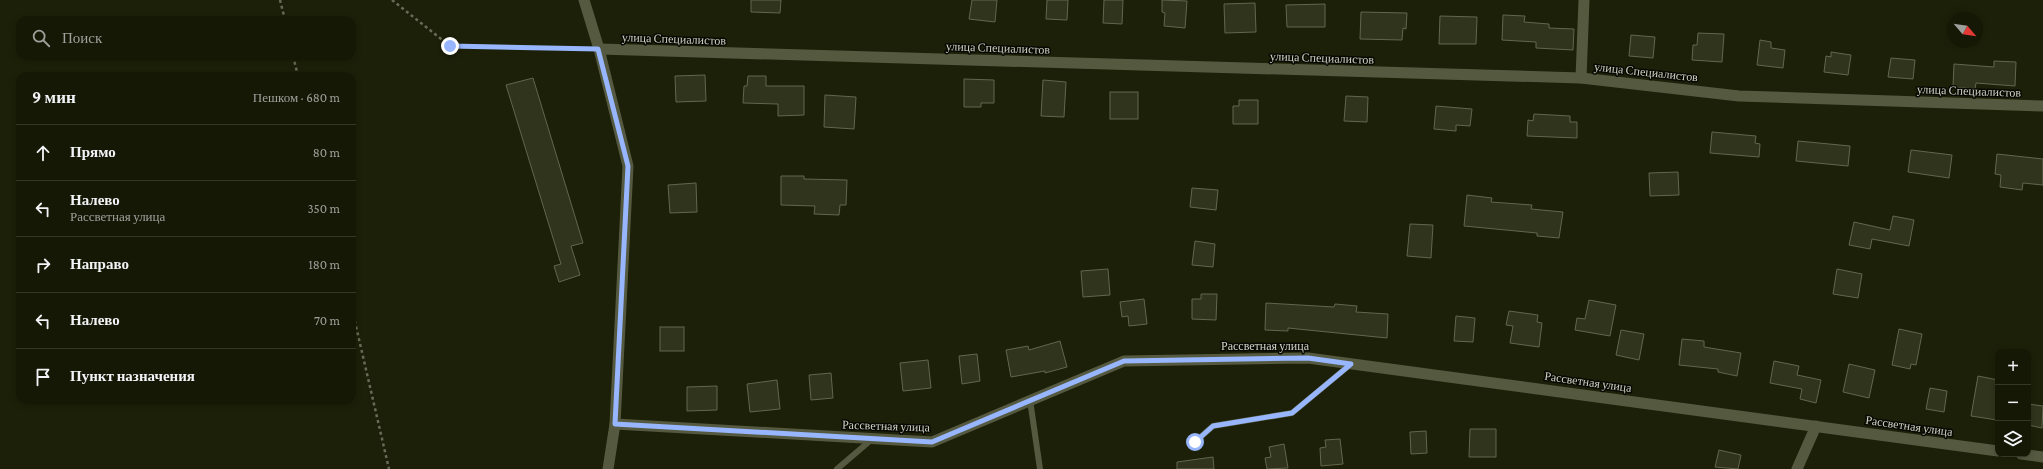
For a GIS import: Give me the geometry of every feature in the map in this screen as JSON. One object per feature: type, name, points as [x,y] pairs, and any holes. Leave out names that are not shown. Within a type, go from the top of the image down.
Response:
[{"type":"street","points":[[584,0],[628,166],[615,424],[608,469]]},
{"type":"street","points":[[1581,78],[1584,0]]},
{"type":"street","name":"улица Специалистов","points":[[598,49],[1581,78],[1739,96],[2043,106]]},
{"type":"street","name":"Рассветная улица","points":[[615,424],[871,440],[932,442],[1124,361],[1308,358],[1995,451]]},
{"type":"street","points":[[1797,469],[1816,426]]},
{"type":"street","points":[[2031,455],[2043,457]]},
{"type":"lane","points":[[1195,442],[1213,426],[1292,413],[1351,364]]},
{"type":"lane","points":[[1030,400],[1040,469]]},
{"type":"lane","points":[[837,469],[871,440]]},
{"type":"path","points":[[280,0],[284,16]]},
{"type":"path","points":[[392,0],[450,46],[598,49]]},
{"type":"path","points":[[294,60],[297,72]]},
{"type":"path","points":[[356,326],[389,469]]},
{"type":"building","points":[[751,0],[781,0],[780,13],[751,12]]},
{"type":"building","points":[[972,0],[997,0],[995,22],[969,19]]},
{"type":"building","points":[[1047,0],[1068,0],[1067,20],[1046,19]]},
{"type":"building","points":[[1104,0],[1123,0],[1122,24],[1103,23]]},
{"type":"building","points":[[1162,0],[1187,1],[1185,28],[1164,26],[1165,13],[1162,12]]},
{"type":"building","points":[[1255,3],[1256,32],[1225,33],[1224,4]]},
{"type":"building","points":[[1325,4],[1325,27],[1287,27],[1286,5]]},
{"type":"building","points":[[1361,12],[1407,13],[1406,29],[1403,28],[1402,40],[1360,39]]},
{"type":"building","points":[[1503,15],[1525,16],[1524,22],[1549,24],[1549,28],[1574,29],[1573,50],[1536,48],[1536,42],[1502,40]]},
{"type":"building","points":[[1440,16],[1477,17],[1476,44],[1439,44]]},
{"type":"building","points":[[1698,33],[1724,34],[1722,62],[1692,60],[1693,45],[1697,45]]},
{"type":"building","points":[[1631,35],[1655,37],[1653,58],[1629,56]]},
{"type":"building","points":[[1760,40],[1771,42],[1771,48],[1785,50],[1783,68],[1757,65]]},
{"type":"building","points":[[1831,52],[1851,55],[1848,75],[1824,72],[1826,56],[1831,57]]},
{"type":"building","points":[[1891,58],[1915,60],[1913,79],[1888,77]]},
{"type":"building","points":[[1994,61],[2016,62],[2015,86],[1976,83],[1975,89],[1953,87],[1954,64],[1994,67]]},
{"type":"building","points":[[705,75],[706,101],[676,102],[675,76]]},
{"type":"building","points":[[748,76],[766,76],[766,86],[804,86],[804,115],[778,116],[778,104],[743,103],[744,86],[747,86]]},
{"type":"building","points":[[533,78],[583,243],[571,246],[580,275],[559,282],[554,266],[561,264],[506,85]]},
{"type":"building","points":[[964,79],[994,80],[994,103],[981,103],[981,107],[964,107]]},
{"type":"building","points":[[1043,80],[1066,82],[1064,117],[1041,116]]},
{"type":"building","points":[[1110,92],[1138,92],[1138,119],[1110,119]]},
{"type":"building","points":[[825,95],[856,97],[854,129],[824,127]]},
{"type":"building","points":[[1346,96],[1368,97],[1367,122],[1344,121]]},
{"type":"building","points":[[1239,100],[1258,100],[1258,124],[1233,124],[1233,106],[1239,106]]},
{"type":"building","points":[[1436,106],[1472,109],[1470,126],[1456,125],[1456,131],[1434,129]]},
{"type":"building","points":[[1534,114],[1570,116],[1570,122],[1577,122],[1577,138],[1527,136],[1528,120],[1533,121]]},
{"type":"building","points":[[1712,132],[1756,136],[1755,143],[1760,144],[1759,157],[1710,153]]},
{"type":"building","points":[[1798,141],[1850,146],[1848,166],[1796,161]]},
{"type":"building","points":[[1911,150],[1952,155],[1949,178],[1908,172]]},
{"type":"building","points":[[1997,154],[2043,159],[2043,185],[2023,183],[2022,190],[2000,187],[2001,175],[1995,174]]},
{"type":"building","points":[[1678,172],[1679,195],[1650,196],[1649,173]]},
{"type":"building","points":[[781,176],[804,176],[804,179],[847,180],[846,205],[840,205],[839,215],[814,214],[815,206],[781,205]]},
{"type":"building","points":[[696,183],[697,212],[670,213],[668,185]]},
{"type":"building","points":[[1192,188],[1218,190],[1216,210],[1190,207]]},
{"type":"building","points":[[1467,195],[1492,198],[1491,202],[1532,205],[1531,209],[1563,212],[1559,238],[1537,236],[1537,233],[1464,226]]},
{"type":"building","points":[[1893,216],[1914,220],[1909,246],[1872,239],[1870,249],[1849,245],[1854,222],[1890,230]]},
{"type":"building","points":[[1410,224],[1433,225],[1431,258],[1407,256]]},
{"type":"building","points":[[1195,241],[1215,244],[1213,267],[1192,265]]},
{"type":"building","points":[[1108,269],[1110,295],[1083,297],[1081,271]]},
{"type":"building","points":[[1837,269],[1862,274],[1858,298],[1833,294]]},
{"type":"building","points":[[1201,294],[1217,294],[1216,320],[1192,319],[1192,299],[1201,299]]},
{"type":"building","points":[[1144,299],[1147,324],[1129,326],[1128,316],[1122,317],[1120,302]]},
{"type":"building","points":[[1589,300],[1616,305],[1610,336],[1575,330],[1577,318],[1585,319]]},
{"type":"building","points":[[1266,303],[1334,307],[1335,304],[1357,306],[1356,312],[1388,314],[1387,338],[1288,328],[1288,331],[1265,330]]},
{"type":"building","points":[[1509,311],[1538,315],[1537,322],[1542,323],[1539,347],[1510,343],[1513,326],[1506,325]]},
{"type":"building","points":[[1456,316],[1475,318],[1473,342],[1454,341]]},
{"type":"building","points":[[660,327],[684,327],[684,351],[660,351]]},
{"type":"building","points":[[1899,329],[1922,334],[1916,365],[1911,364],[1910,369],[1892,365]]},
{"type":"building","points":[[1621,330],[1644,334],[1639,360],[1616,355]]},
{"type":"building","points":[[1682,339],[1704,341],[1704,347],[1741,353],[1737,376],[1718,372],[1718,369],[1679,365]]},
{"type":"building","points":[[1060,341],[1067,367],[1045,373],[1045,371],[1011,377],[1006,350],[1028,346],[1029,350]]},
{"type":"building","points":[[977,354],[980,381],[962,384],[959,356]]},
{"type":"building","points":[[928,360],[931,388],[903,391],[900,363]]},
{"type":"building","points":[[1774,361],[1799,366],[1797,375],[1821,380],[1816,403],[1800,399],[1802,389],[1770,383]]},
{"type":"building","points":[[1849,364],[1875,370],[1869,398],[1843,392]]},
{"type":"building","points":[[831,373],[833,398],[811,400],[809,375]]},
{"type":"building","points":[[1978,376],[1995,379],[1995,420],[1971,416]]},
{"type":"building","points":[[777,380],[780,409],[750,412],[747,384]]},
{"type":"building","points":[[717,386],[717,410],[687,411],[687,387]]},
{"type":"building","points":[[1930,388],[1947,391],[1944,412],[1926,409]]},
{"type":"building","points":[[2031,404],[2043,406],[2042,428],[2031,426]]},
{"type":"building","points":[[1470,429],[1496,429],[1496,457],[1469,457]]},
{"type":"building","points":[[1426,431],[1427,453],[1411,454],[1410,432]]},
{"type":"building","points":[[1340,439],[1343,464],[1321,466],[1320,448],[1326,447],[1325,440]]},
{"type":"building","points":[[1284,444],[1288,468],[1267,469],[1265,458],[1271,457],[1269,447]]},
{"type":"building","points":[[1719,450],[1741,455],[1738,469],[1715,467]]},
{"type":"building","points":[[1213,457],[1214,469],[1177,469],[1177,462]]},
{"type":"route","points":[[450,46],[598,49],[628,166],[615,424],[871,440],[932,442],[1124,361],[1308,358],[1351,364],[1292,413],[1213,426],[1195,442]]}]
